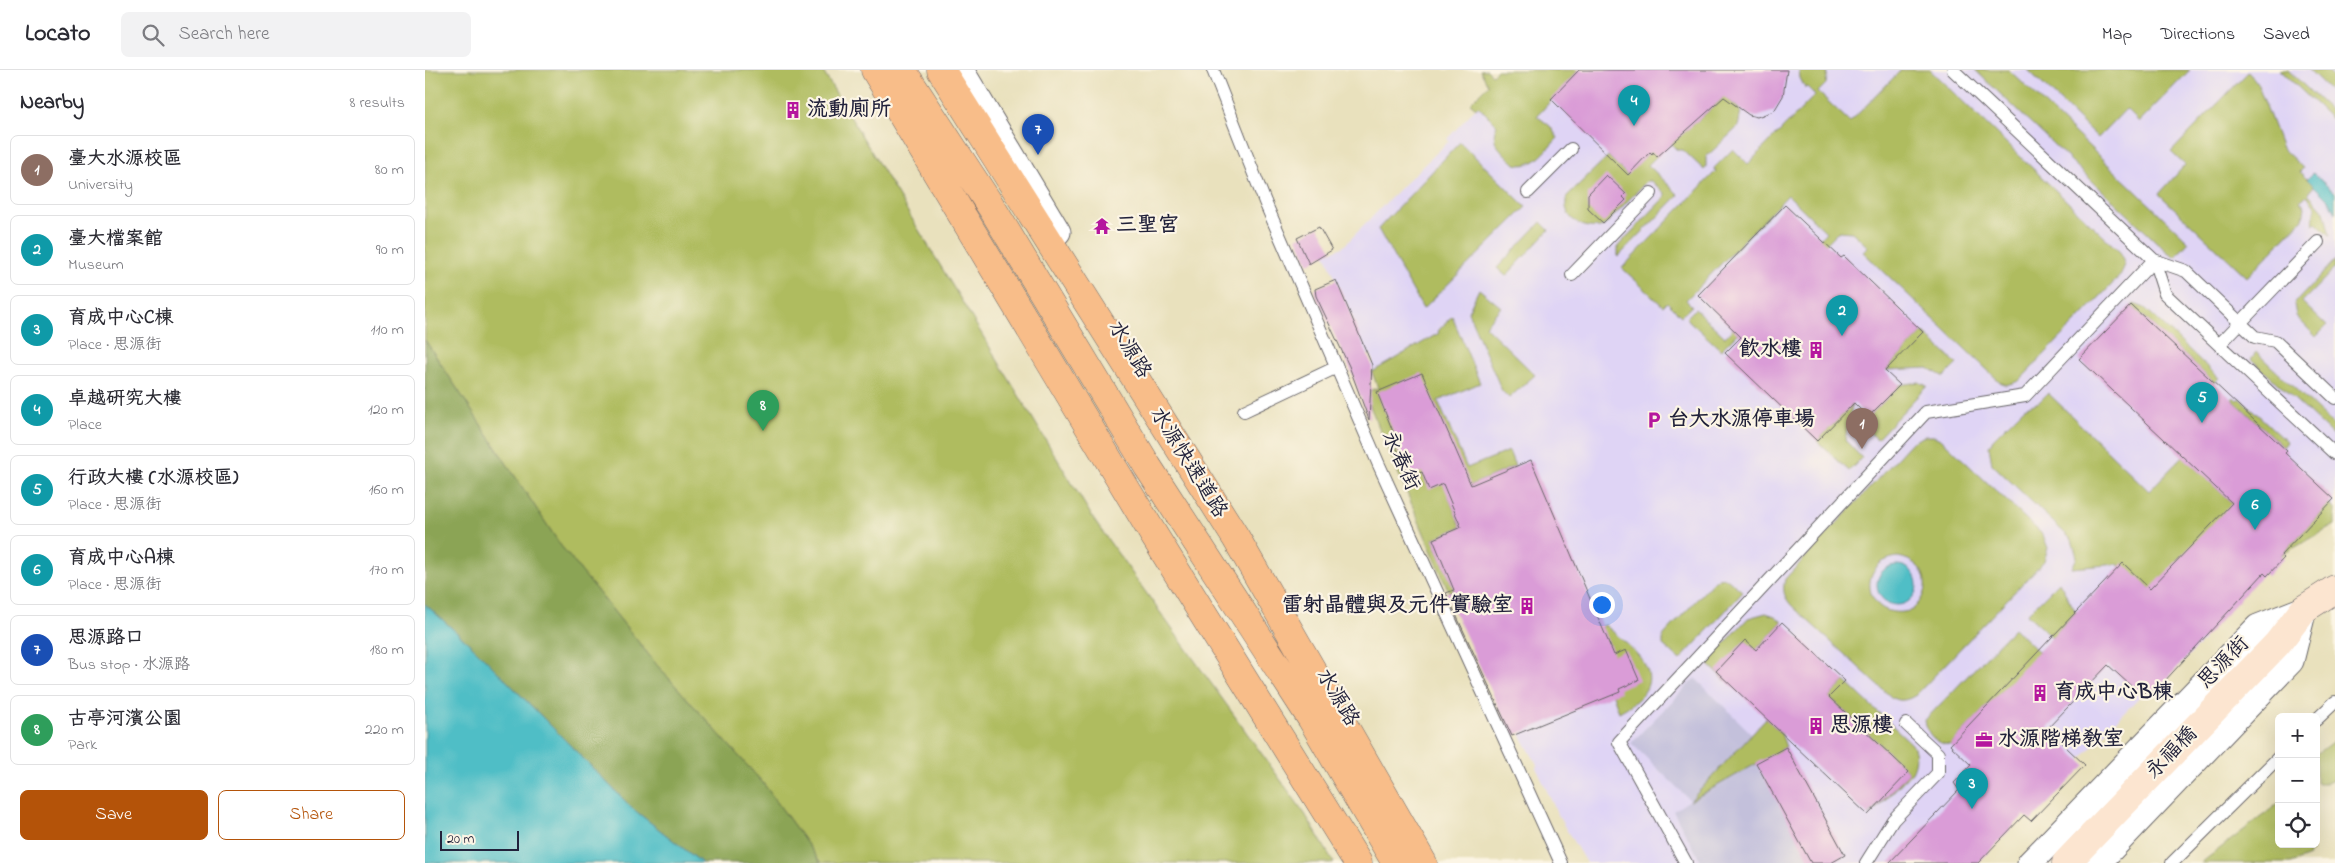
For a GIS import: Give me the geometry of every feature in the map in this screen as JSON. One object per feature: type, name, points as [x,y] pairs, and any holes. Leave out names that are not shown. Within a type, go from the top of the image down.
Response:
[{"type":"highway","points":[[875,70],[1145,521],[1358,863]]},
{"type":"highway","points":[[902,70],[993,208],[1148,467],[1311,718],[1396,863]]},
{"type":"highway","name":"水源快速道路","points":[[941,70],[1236,538],[1423,863]]},
{"type":"street","name":"水源路","points":[[961,70],[1434,863]]},
{"type":"street","name":"思源街","points":[[2030,863],[2258,627],[2303,609],[2334,587]]},
{"type":"street","name":"思源街","points":[[2277,644],[2303,609]]},
{"type":"street","points":[[2098,863],[2291,661],[2303,609]]},
{"type":"street","name":"永福橋","points":[[2066,863],[2277,644]]},
{"type":"lane","name":"永春街","points":[[1213,70],[1265,202],[1419,554],[1561,863]]},
{"type":"lane","points":[[1953,70],[2154,260],[2186,271],[2255,337],[2275,341],[2335,398]]},
{"type":"lane","points":[[1528,192],[1571,149]]},
{"type":"lane","points":[[1572,275],[1651,193]]},
{"type":"lane","points":[[2219,346],[2318,242]]},
{"type":"lane","points":[[2154,260],[2165,294],[2335,454]]},
{"type":"lane","points":[[1686,863],[1619,742],[1926,412],[2025,396],[2154,260]]},
{"type":"lane","points":[[1244,411],[1337,367]]},
{"type":"lane","points":[[2320,716],[2335,702]]},
{"type":"lane","points":[[1866,863],[1893,820],[1938,773],[1938,754],[1906,724]]},
{"type":"lane","points":[[2172,863],[2278,758]]},
{"type":"shaded area","points":[[1480,70],[1487,70],[1492,75],[1497,70],[2335,70],[2335,525],[2281,555],[2284,558],[2267,576],[2264,573],[2201,637],[2204,640],[2150,697],[2144,692],[2080,759],[2085,765],[2031,821],[2024,815],[1978,863],[1586,863],[1559,817],[1536,767],[1538,766],[1520,734],[1524,732],[1501,678],[1454,590],[1449,592],[1364,392],[1378,388],[1372,372],[1373,359],[1370,354],[1355,359],[1358,330],[1325,254],[1343,247],[1449,141],[1447,139],[1476,108],[1470,103],[1488,85]]},
{"type":"shaded area","points":[[1695,678],[1752,734],[1691,800],[1756,763],[1811,863],[1702,863],[1673,811],[1690,800],[1631,743]]},
{"type":"green space","points":[[425,70],[822,70],[1096,523],[1305,814],[1334,863],[821,863],[763,783],[656,664],[561,546],[425,340]]},
{"type":"green space","points":[[1480,70],[1487,70],[1492,75],[1497,70],[1579,70],[1537,116],[1550,126],[1558,138],[1539,158],[1528,164],[1515,164],[1498,146],[1494,137],[1497,125],[1478,106],[1476,108],[1470,103],[1488,85]]},
{"type":"green space","points":[[1799,70],[1828,70],[1826,84],[1818,92],[1850,122],[1901,70],[1930,70],[2120,252],[2125,265],[2120,276],[2019,381],[2006,385],[2000,382],[1863,252],[1868,247],[1852,232],[1839,231],[1721,350],[1686,318],[1695,309],[1725,337],[1826,232],[1788,195],[1686,300],[1692,306],[1681,316],[1667,302],[1663,306],[1622,268],[1716,171],[1714,168],[1733,149],[1748,164],[1815,95],[1807,87],[1805,88],[1800,78]]},
{"type":"green space","points":[[1975,70],[2009,70],[2189,242],[2175,257],[2166,251]]},
{"type":"green space","points":[[2028,70],[2190,70],[2139,122],[2126,109],[2098,138]]},
{"type":"green space","points":[[2280,70],[2288,70],[2334,114],[2335,122]]},
{"type":"green space","points":[[2309,70],[2326,70],[2335,79],[2335,95]]},
{"type":"green space","points":[[2248,72],[2257,82],[2282,148],[2303,168],[2300,172],[2314,186],[2308,193],[2324,211],[2330,235],[2316,222],[2313,224],[2315,207],[2307,195],[2300,201],[2305,207],[2303,219],[2247,277],[2159,194],[2185,165],[2171,152]]},
{"type":"green space","points":[[1723,89],[1729,100],[1741,111],[1738,127],[1706,157],[1706,167],[1704,170],[1683,150],[1677,150],[1671,144],[1722,99]]},
{"type":"green space","points":[[1460,142],[1526,207],[1423,309],[1378,229]]},
{"type":"green space","points":[[1650,152],[1657,156],[1648,165],[1679,195],[1618,257],[1618,246],[1665,197],[1665,193],[1651,181],[1647,181],[1604,226],[1596,227],[1582,225],[1570,217],[1566,204],[1567,196],[1608,156],[1627,175]]},
{"type":"green space","points":[[1541,222],[1549,230],[1506,276],[1497,268]]},
{"type":"green space","points":[[2335,260],[2335,268],[2302,302],[2327,326],[2316,337],[2296,316],[2294,304]]},
{"type":"green space","points":[[1479,289],[1501,307],[1485,326],[1535,375],[1509,398],[1502,391],[1468,312]]},
{"type":"green space","points":[[2134,304],[2145,308],[2219,378],[2214,383],[2132,306]]},
{"type":"green space","points":[[1452,316],[1480,383],[1438,401],[1467,468],[1509,451],[1515,466],[1448,495],[1461,527],[1433,539],[1454,589],[1449,592],[1364,392],[1378,388],[1372,372],[1439,333],[1438,331]]},
{"type":"green space","points":[[1923,332],[1957,364],[1944,377],[1928,368],[1886,370]]},
{"type":"green space","points":[[425,340],[561,546],[656,664],[763,783],[821,863],[702,863],[633,809],[476,650],[425,604]]},
{"type":"green space","points":[[2256,352],[2335,426],[2335,437],[2251,359]]},
{"type":"green space","points":[[1919,382],[1927,386],[1877,439],[1867,430],[1868,417],[1900,385]]},
{"type":"green space","points":[[2048,393],[2149,491],[2183,456],[2232,503],[2183,606],[2175,613],[2123,564],[2120,567],[2118,564],[2072,568],[2077,557],[2072,540],[1992,464],[1989,447],[1993,439],[2024,408],[2039,402]]},
{"type":"green space","points":[[2234,397],[2237,400],[2240,398],[2287,442],[2283,447],[2232,399]]},
{"type":"green space","points":[[1852,405],[1845,440],[1862,458],[1849,471],[1817,441]]},
{"type":"green space","points":[[1925,436],[1934,436],[1942,440],[2043,535],[2048,548],[2044,561],[1916,695],[1901,700],[1892,698],[1792,606],[1785,597],[1784,587],[1785,579],[1912,442]],"holes":[[[1898,557],[1916,565],[1925,578],[1923,594],[1912,610],[1896,612],[1884,609],[1875,601],[1871,591],[1870,580],[1875,570],[1884,561]]]},
{"type":"green space","points":[[2329,504],[2335,509],[2335,525],[2281,555]]},
{"type":"green space","points":[[1728,579],[1743,592],[1680,660],[1663,645],[1663,636],[1715,580]]},
{"type":"green space","points":[[2059,582],[2076,612],[2052,637],[2027,614]]},
{"type":"green space","points":[[1766,613],[1775,616],[1782,622],[1756,650],[1745,641],[1726,681],[1707,663],[1748,618]]},
{"type":"green space","points":[[1605,625],[1639,657],[1646,667],[1649,678],[1646,689],[1636,701],[1619,712],[1613,695],[1602,626]]},
{"type":"green space","points":[[2014,628],[2039,652],[1950,745],[1940,743],[1927,730],[1925,720]]},
{"type":"green space","points":[[1845,681],[1912,744],[1916,754],[1916,761],[1912,772],[1869,816],[1909,772],[1829,697]]},
{"type":"green space","points":[[1766,718],[1781,733],[1786,747],[1690,801]]},
{"type":"green space","points":[[2335,740],[2335,779],[2327,783],[2320,783],[2320,751]]},
{"type":"green space","points":[[2275,806],[2275,848],[2312,848],[2312,852],[2308,854],[2309,856],[2290,863],[2201,863]]},
{"type":"water","points":[[2313,173],[2335,193],[2335,213],[2328,200],[2307,179]]},
{"type":"water","points":[[1901,565],[1908,568],[1914,574],[1917,585],[1916,593],[1908,602],[1901,605],[1893,605],[1886,602],[1878,593],[1877,581],[1880,574],[1889,566]]},
{"type":"water","points":[[425,604],[476,650],[633,809],[702,863],[425,863]]},
{"type":"building","points":[[1579,70],[1787,70],[1783,96],[1774,111],[1757,117],[1749,115],[1724,97],[1657,157],[1653,152],[1652,154],[1650,152],[1628,175],[1551,99]]},
{"type":"building","points":[[1606,175],[1626,194],[1623,197],[1626,200],[1603,223],[1588,209],[1588,194]]},
{"type":"building","name":"飲水樓","points":[[1785,205],[1841,258],[1844,256],[1923,332],[1885,371],[1900,385],[1868,417],[1854,403],[1817,441],[1725,353],[1741,337],[1698,295]]},
{"type":"building","points":[[1319,227],[1332,250],[1309,264],[1297,238]]},
{"type":"building","points":[[1336,280],[1372,365],[1369,420],[1349,366],[1316,296],[1315,289]]},
{"type":"building","points":[[2131,305],[2287,451],[2285,453],[2334,499],[2281,555],[2284,558],[2267,576],[2264,573],[2150,697],[2144,692],[2141,695],[2108,665],[2047,729],[2085,765],[2031,821],[2024,815],[1978,863],[1889,863],[1959,790],[1954,783],[1971,765],[1950,745],[2052,637],[2123,563],[2150,589],[2232,503],[2079,359]]},
{"type":"building","name":"雷射晶體與及元件實驗室","points":[[1422,373],[1471,485],[1531,460],[1614,655],[1626,650],[1639,680],[1619,689],[1620,692],[1512,736],[1446,593],[1454,590],[1433,539],[1461,527],[1443,484],[1429,490],[1422,472],[1409,477],[1391,435],[1394,434],[1377,392]]},
{"type":"building","name":"思源樓","points":[[1782,622],[1845,681],[1829,697],[1909,772],[1868,815],[1716,671],[1745,640],[1756,650]]},
{"type":"building","points":[[1786,747],[1845,855],[1831,863],[1811,863],[1756,763]]},
{"type":"place","name":"流動廁所","points":[[793,110]]},
{"type":"place","name":"卓越研究大樓","points":[[1634,126]]},
{"type":"place","name":"思源路口","points":[[1038,155]]},
{"type":"place","name":"三聖宮","points":[[1102,226]]},
{"type":"place","name":"臺大檔案館","points":[[1842,336]]},
{"type":"place","name":"飲水樓","points":[[1816,350]]},
{"type":"place","name":"台大水源停車場","points":[[1654,420]]},
{"type":"place","name":"行政大樓 (水源校區)","points":[[2202,423]]},
{"type":"place","name":"古亭河濱公園","points":[[763,431]]},
{"type":"place","name":"臺大水源校區","points":[[1862,449]]},
{"type":"place","name":"育成中心A棟","points":[[2255,530]]},
{"type":"place","name":"雷射晶體與及元件實驗室","points":[[1527,606]]},
{"type":"place","name":"育成中心B棟","points":[[2040,693]]},
{"type":"place","name":"思源樓","points":[[1816,726]]},
{"type":"place","name":"水源階梯教室","points":[[1984,740]]},
{"type":"place","name":"育成中心C棟","points":[[1972,809]]}]
